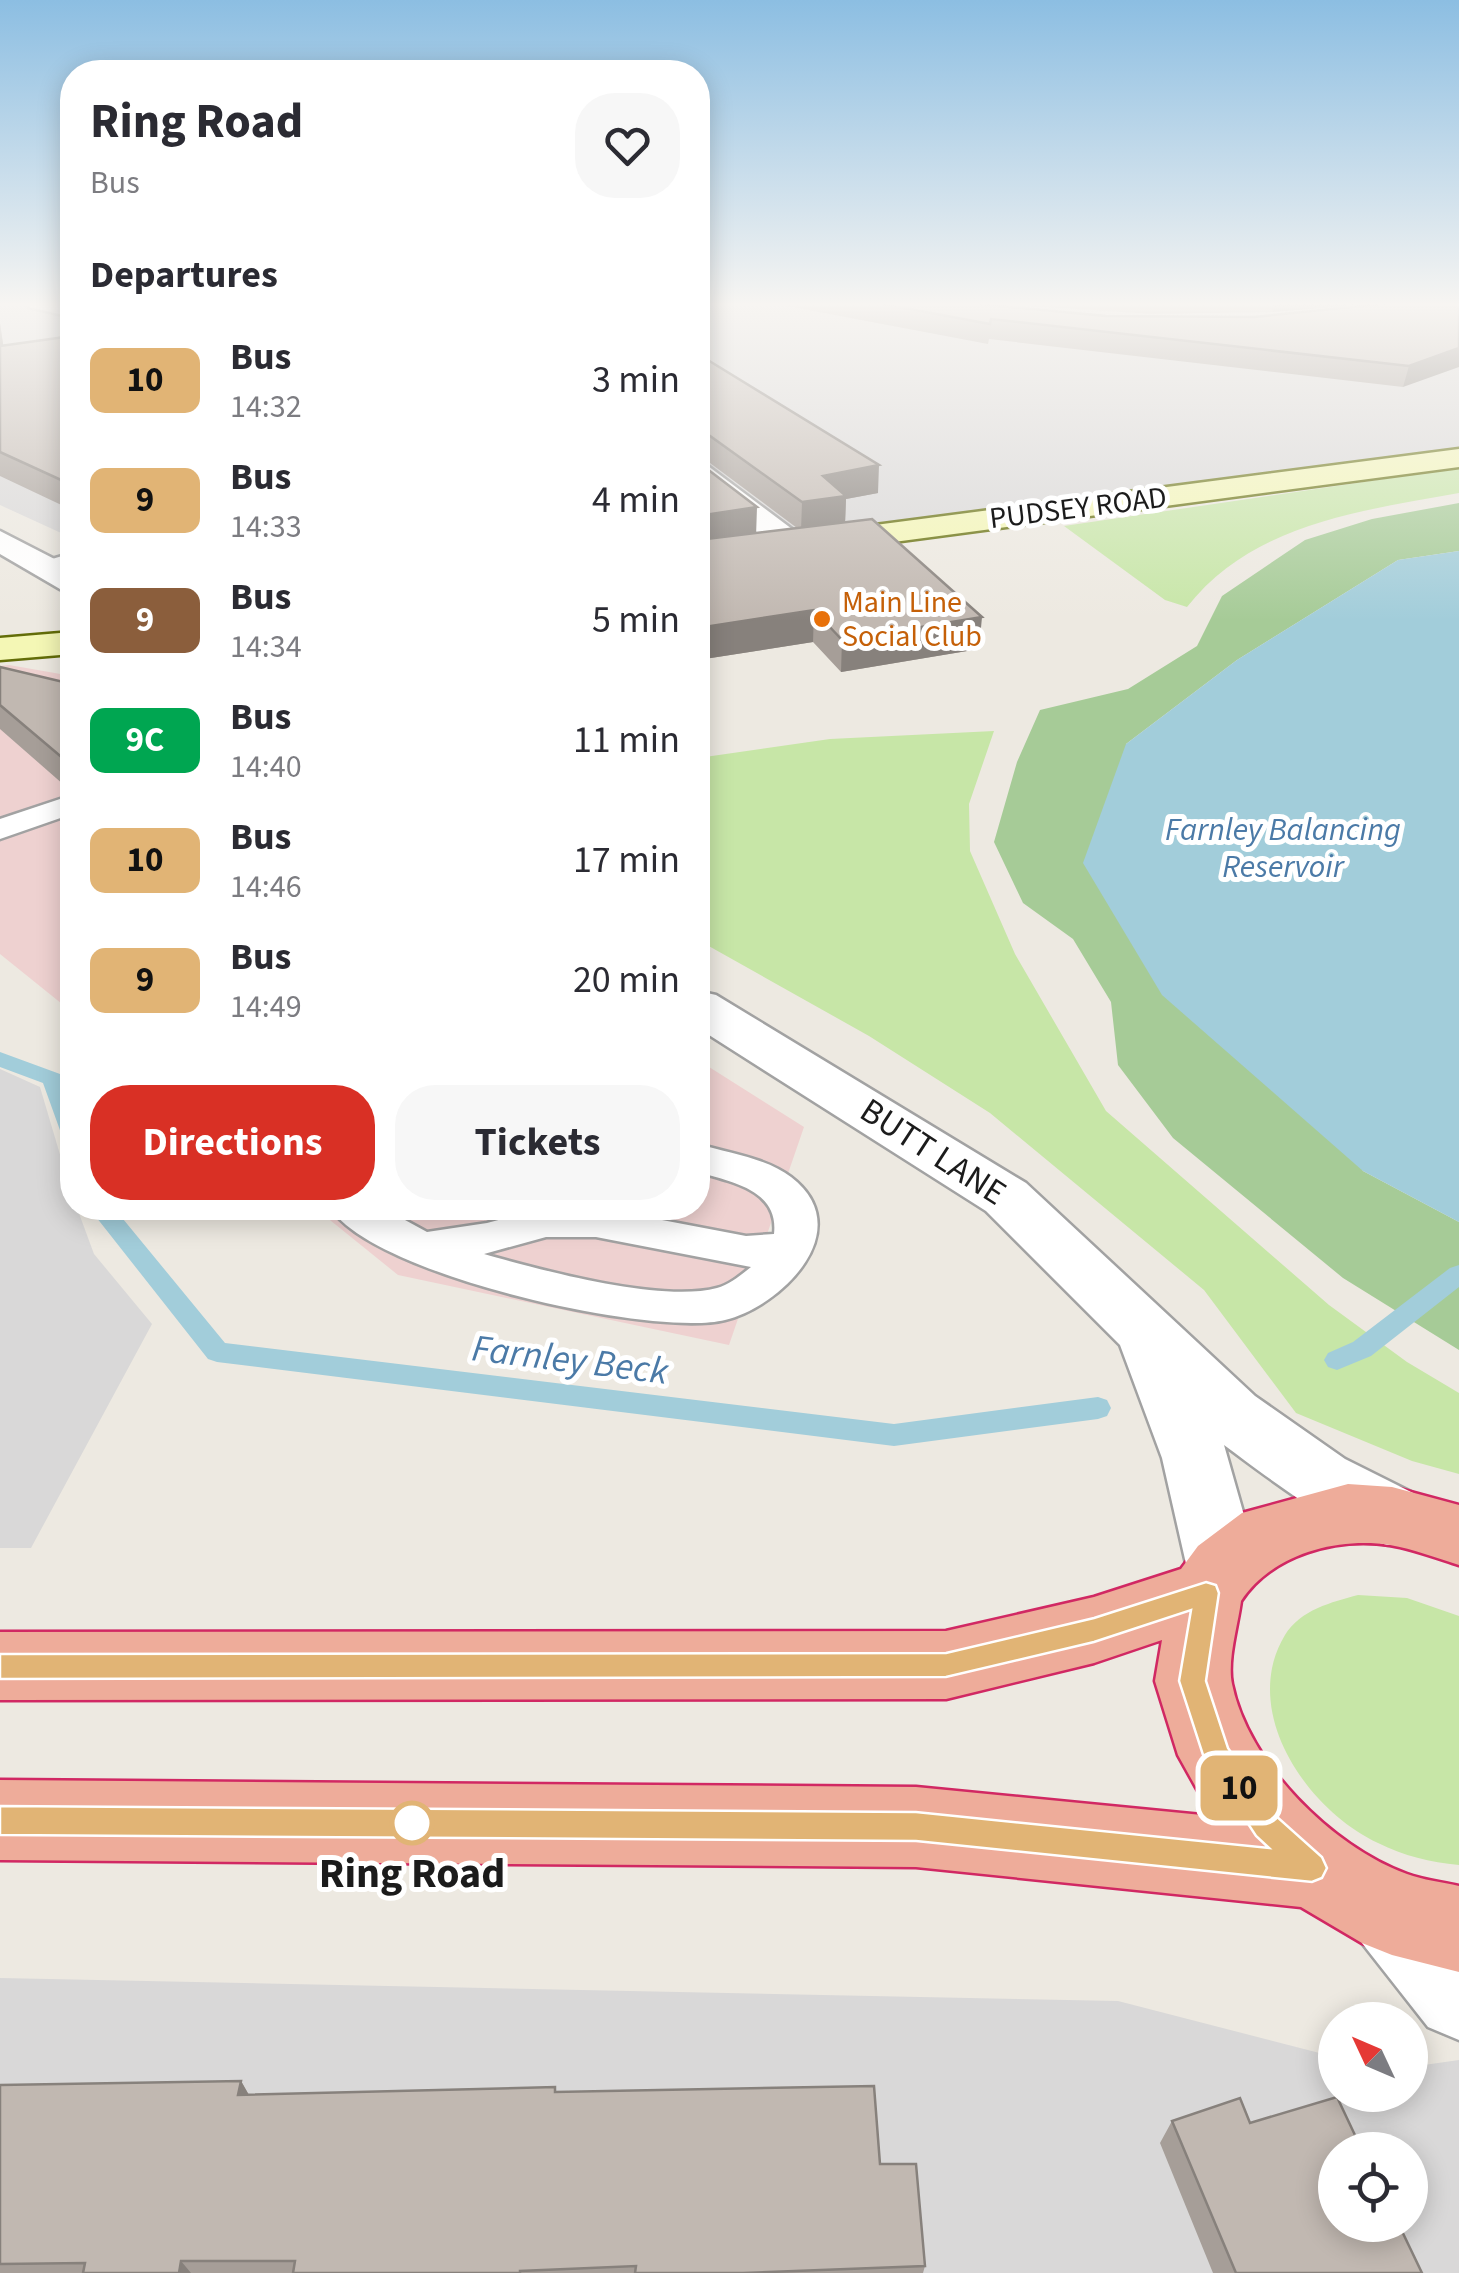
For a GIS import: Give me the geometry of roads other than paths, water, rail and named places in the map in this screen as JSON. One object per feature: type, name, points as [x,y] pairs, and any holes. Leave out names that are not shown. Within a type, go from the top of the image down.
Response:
[{"type":"highway","points":[[0,1666],[946,1665],[1094,1630],[1215,1581],[1267,1534],[1348,1513],[1392,1516],[1459,1535]]},
{"type":"highway","points":[[1215,1581],[1193,1681],[1216,1755],[1266,1826],[1312,1868],[1425,1921]]},
{"type":"highway","points":[[0,1820],[916,1827],[1312,1868]]},
{"type":"main road","name":"PUDSEY ROAD","points":[[710,556],[1459,458]]},
{"type":"main road","points":[[0,649],[60,643]]},
{"type":"street","points":[[710,481],[792,545]]},
{"type":"street","points":[[0,541],[60,568]]},
{"type":"street","name":"BUTT LANE","points":[[710,1013],[1006,1197],[1232,1415],[1321,1479],[1392,1516]]},
{"type":"street","name":"BUTT LANE","points":[[1143,1330],[1196,1458],[1215,1581]]},
{"type":"street","points":[[1425,1921],[1459,1996]]},
{"type":"lane","points":[[876,535],[903,558]]},
{"type":"lane","points":[[0,830],[60,808]]},
{"type":"lane","points":[[372,1220],[420,1248],[492,1271],[583,1292],[688,1308],[722,1304],[764,1284],[792,1248],[797,1222],[788,1198],[767,1181],[710,1162]]},
{"type":"lane","points":[[420,1248],[563,1222],[596,1222],[746,1252],[792,1248]]},
{"type":"water","name":"Farnley Balancing Reservoir","points":[[1459,551],[1459,1222],[1363,1171],[1162,995],[1083,863],[1126,744],[1237,660],[1398,560]]},
{"type":"waterway","name":"Farnley Beck","points":[[0,1059],[52,1079],[60,1101]]},
{"type":"waterway","name":"Farnley Beck","points":[[111,1220],[217,1352],[894,1435],[1098,1408]]},
{"type":"waterway","name":"Farnley Beck","points":[[1337,1360],[1362,1349],[1459,1274]]},
{"type":"place","name":"Main Line Social Club","points":[[822,619]]},
{"type":"place","name":"Ring Road","points":[[412,1823]]}]
